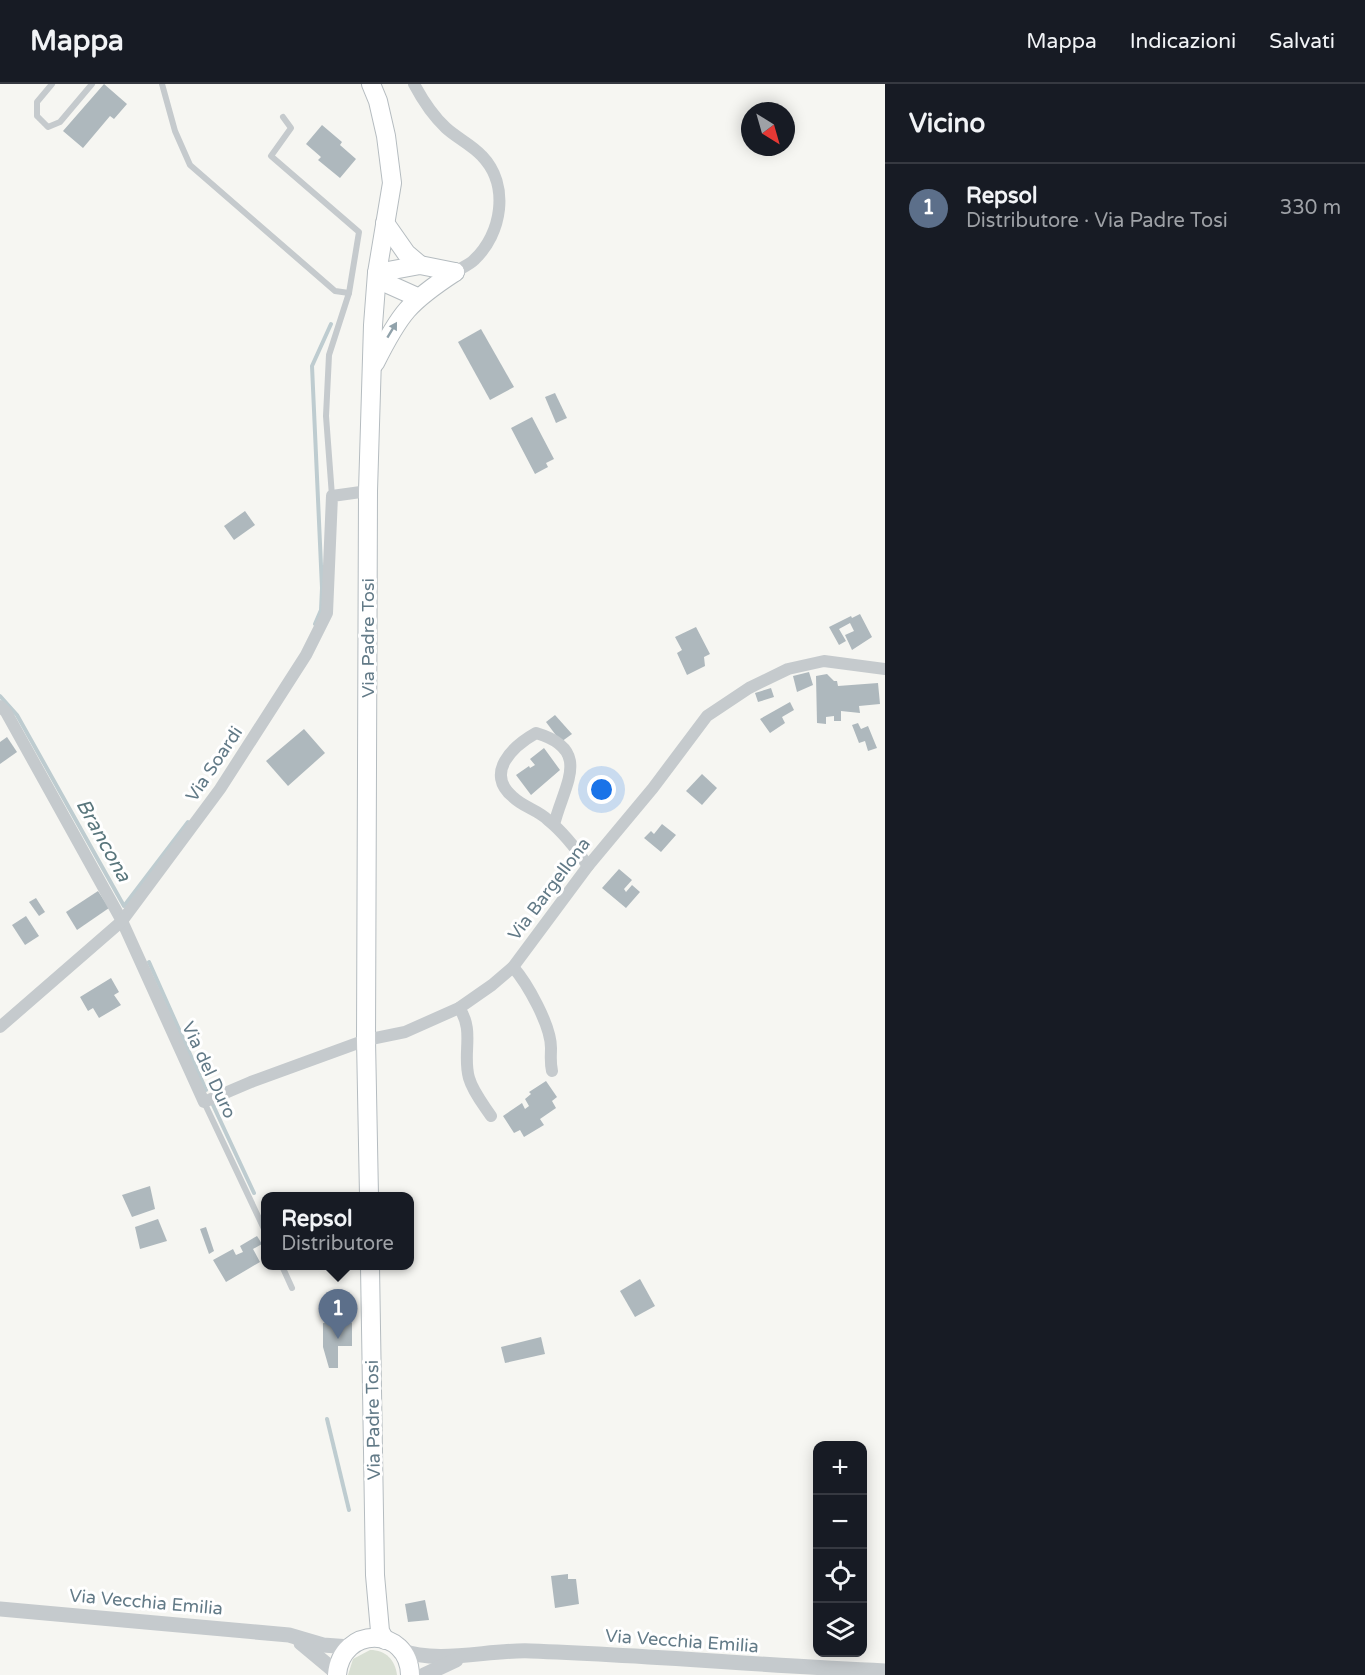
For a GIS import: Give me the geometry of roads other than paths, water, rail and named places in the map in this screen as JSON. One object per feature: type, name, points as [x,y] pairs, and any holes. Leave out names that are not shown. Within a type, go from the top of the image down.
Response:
[{"type":"main road","name":"Via Padre Tosi","points":[[369,1192],[366,1040],[368,491],[377,273],[392,183],[386,136],[378,101],[371,84]]},
{"type":"main road","points":[[386,223],[406,253],[420,265]]},
{"type":"main road","points":[[377,273],[420,265],[455,272]]},
{"type":"main road","points":[[372,367],[403,313],[417,297],[455,272]]},
{"type":"main road","points":[[377,273],[388,284],[417,297]]},
{"type":"main road","name":"Via Padre Tosi","points":[[370,1270],[375,1575]]},
{"type":"main road","points":[[337,1674],[342,1656],[353,1644],[367,1621],[375,1575]]},
{"type":"main road","points":[[375,1575],[380,1631],[408,1662],[410,1675]]},
{"type":"main road","points":[[353,1644],[366,1638],[393,1645]]},
{"type":"street","points":[[414,84],[428,110],[448,130],[483,157],[493,171],[499,191],[500,208],[496,228],[488,244],[474,261],[455,272]]},
{"type":"street","points":[[332,496],[368,491]]},
{"type":"street","name":"Via Soardi","points":[[0,1027],[122,921],[220,789],[306,655],[327,613],[332,496]]},
{"type":"street","name":"Via Bargellona","points":[[204,1102],[251,1082],[366,1040],[405,1032],[459,1008],[513,967],[588,866],[653,788],[707,716],[749,688],[788,669],[824,661],[885,669]]},
{"type":"street","name":"Via del Duro","points":[[0,706],[6,712],[122,921],[204,1102]]},
{"type":"street","points":[[554,825],[571,779],[571,765],[567,752],[553,738],[536,733],[521,741],[507,755],[501,767],[502,783],[512,797],[541,813],[554,825],[588,866]]},
{"type":"street","points":[[513,967],[525,980],[542,1016],[552,1046],[549,1060],[552,1071]]},
{"type":"street","points":[[459,1008],[468,1027],[469,1079],[480,1102],[491,1116]]},
{"type":"street","name":"Via Vecchia Emilia","points":[[0,1609],[289,1635],[323,1645],[353,1644]]},
{"type":"street","points":[[289,1635],[317,1654],[337,1674]]},
{"type":"street","name":"Via Vecchia Emilia","points":[[393,1645],[414,1655],[444,1656],[528,1651],[784,1671],[885,1671]]},
{"type":"street","points":[[423,1675],[476,1653]]},
{"type":"lane","points":[[52,84],[37,102],[37,116],[48,127],[60,122],[92,84]]},
{"type":"lane","points":[[162,84],[175,131],[190,165],[335,291],[349,293]]},
{"type":"lane","points":[[283,117],[291,128],[271,156],[359,232],[349,293],[329,355],[326,416],[332,496]]},
{"type":"lane","name":"Via del Duro","points":[[204,1102],[261,1222]]},
{"type":"lane","points":[[284,1270],[292,1288]]},
{"type":"waterway","name":"Brancona","points":[[315,624],[321,610],[322,588],[312,366],[331,324]]},
{"type":"waterway","name":"Brancona","points":[[0,696],[17,715],[124,906],[188,822]]},
{"type":"waterway","name":"Brancona","points":[[149,962],[206,1090]]},
{"type":"waterway","name":"Brancona","points":[[213,1105],[254,1193]]},
{"type":"waterway","name":"Brancona","points":[[327,1419],[349,1510]]},
{"type":"place","name":"Repsol","points":[[338,1339]]}]
